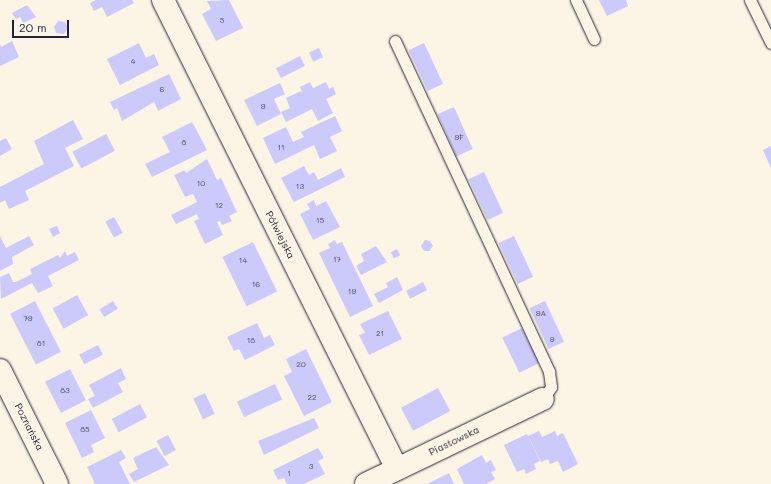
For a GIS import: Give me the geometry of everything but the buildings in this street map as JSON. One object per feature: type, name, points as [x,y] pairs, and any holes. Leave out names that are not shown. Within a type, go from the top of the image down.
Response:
[{"type":"street","name":"Półwiejska","points":[[163,0],[397,469]]},
{"type":"street","name":"Poznańska","points":[[0,370],[56,484]]},
{"type":"street","name":"Piastowska","points":[[366,484],[543,399]]},
{"type":"lane","points":[[576,0],[594,39]]},
{"type":"lane","points":[[750,0],[771,43]]},
{"type":"lane","points":[[395,41],[549,372],[551,387],[543,399]]}]
